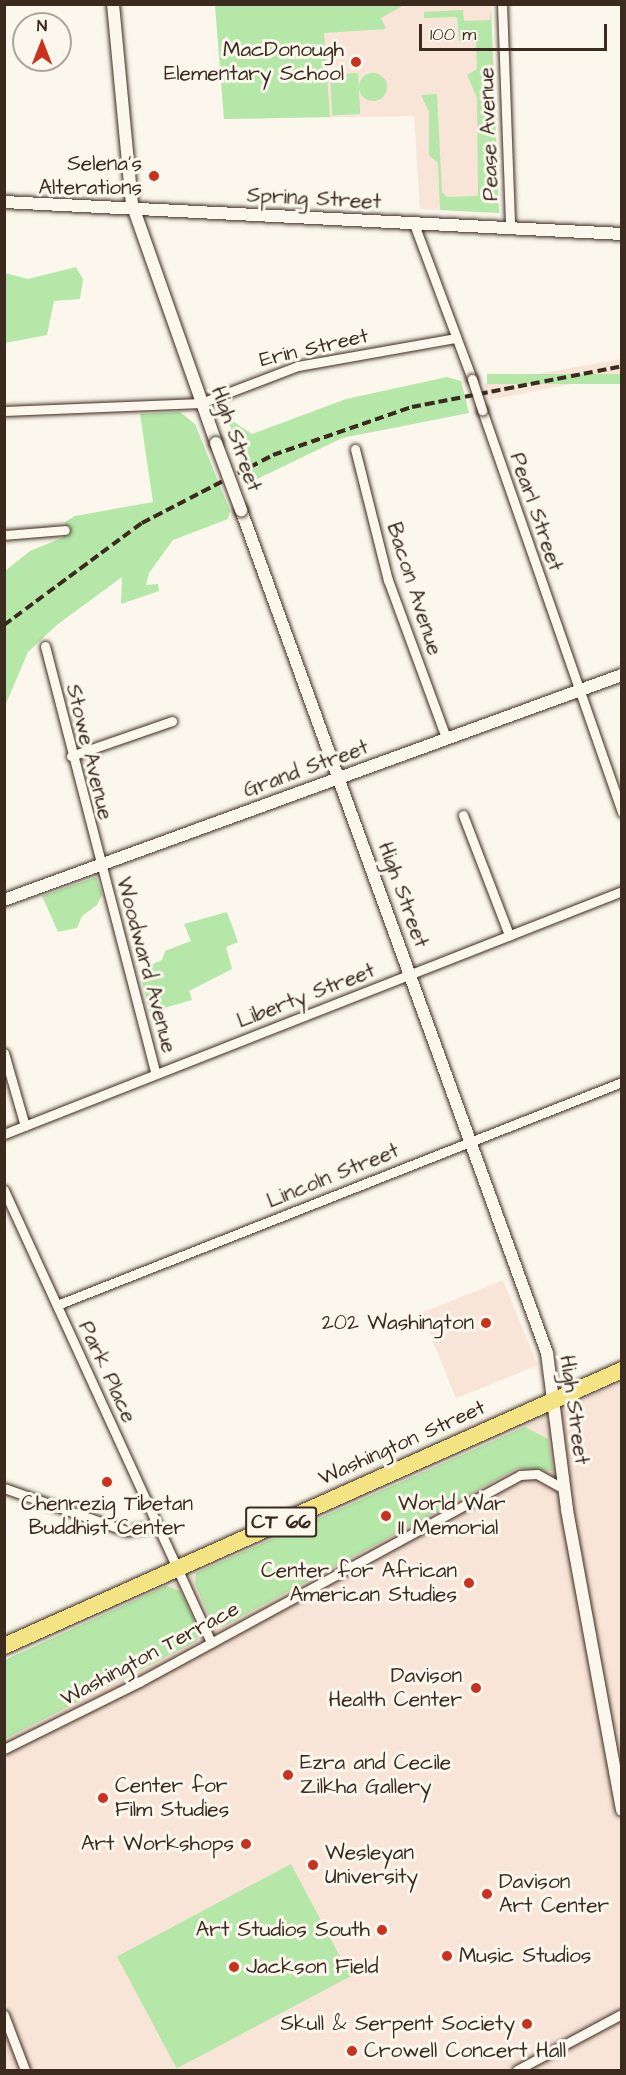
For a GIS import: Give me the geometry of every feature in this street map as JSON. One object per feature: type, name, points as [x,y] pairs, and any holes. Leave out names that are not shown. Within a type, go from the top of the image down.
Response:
[{"type":"highway","name":"Washington Street","points":[[4,1646],[621,1370]]},
{"type":"street","name":"High Street","points":[[113,4],[133,209],[201,403],[538,1325],[557,1398],[565,1490],[621,1810]]},
{"type":"street","name":"Pease Avenue","points":[[502,4],[510,226]]},
{"type":"street","name":"Spring Street","points":[[4,202],[414,224],[510,226],[621,234]]},
{"type":"street","name":"Pearl Street","points":[[414,224],[472,379],[621,812]]},
{"type":"street","name":"Erin Street","points":[[4,411],[201,403],[298,366],[455,338]]},
{"type":"street","name":"Bacon Avenue","points":[[356,449],[388,580],[446,738]]},
{"type":"street","points":[[4,535],[65,530]]},
{"type":"street","name":"Stowe Avenue","points":[[45,646],[100,865]]},
{"type":"street","name":"Grand Street","points":[[4,900],[621,675]]},
{"type":"street","points":[[71,756],[172,721]]},
{"type":"street","points":[[463,815],[509,935]]},
{"type":"street","name":"Woodward Avenue","points":[[100,865],[156,1074]]},
{"type":"street","name":"Liberty Street","points":[[4,1134],[621,891]]},
{"type":"street","points":[[4,1053],[25,1126]]},
{"type":"street","name":"Lincoln Street","points":[[57,1305],[621,1082]]},
{"type":"street","name":"Park Place","points":[[4,1190],[211,1642]]},
{"type":"street","name":"Washington Terrace","points":[[4,1749],[211,1642],[520,1475],[553,1479],[565,1490]]},
{"type":"street","points":[[4,1488],[126,1531],[158,1526]]},
{"type":"street","points":[[517,2070],[621,2014]]},
{"type":"street","points":[[4,2015],[25,2070]]},
{"type":"shaded area","name":"MacDonough Elementary School","points":[[215,5],[491,5],[499,213],[420,209],[414,116],[224,119]]},
{"type":"shaded area","points":[[621,359],[621,374],[490,400],[484,384]]},
{"type":"shaded area","points":[[503,1280],[537,1365],[456,1398],[421,1313]]},
{"type":"shaded area","name":"Wesleyan University","points":[[621,1383],[621,2070],[5,2070],[5,1660]]},
{"type":"green space","points":[[215,5],[404,5],[381,18],[386,29],[324,33],[330,117],[224,119]]},
{"type":"green space","points":[[491,9],[499,213],[440,210],[438,163],[429,155],[429,112],[421,95],[437,94],[442,192],[447,197],[478,196],[477,98],[467,75],[477,69],[476,41],[459,41],[457,17],[424,18],[424,12],[463,10],[464,21],[490,20]]},
{"type":"green space","points":[[358,73],[360,114],[332,115],[330,74]]},
{"type":"green space","points":[[373,73],[383,77],[387,87],[383,97],[373,101],[363,97],[359,87],[363,77]]},
{"type":"green space","points":[[76,267],[83,279],[80,299],[54,301],[47,335],[5,343],[5,273],[28,279]]},
{"type":"green space","points":[[487,374],[621,374],[621,384],[487,384]]},
{"type":"green space","points":[[447,377],[461,381],[469,413],[342,438],[249,483],[227,417],[252,434],[346,399]]},
{"type":"green space","points":[[180,412],[195,424],[230,511],[228,519],[173,540],[149,573],[146,585],[158,584],[159,591],[121,604],[122,577],[58,624],[28,652],[5,706],[5,571],[30,551],[64,537],[65,522],[75,516],[153,502],[140,414]]},
{"type":"green space","points":[[96,877],[102,895],[97,905],[82,916],[77,928],[58,932],[42,896]]},
{"type":"green space","points":[[227,912],[238,942],[226,947],[232,969],[189,991],[192,1000],[150,1012],[139,970],[162,960],[165,951],[191,941],[184,924]]},
{"type":"green space","points":[[525,1427],[548,1439],[553,1471],[518,1468],[222,1627],[212,1622],[195,1584],[196,1573]]},
{"type":"green space","points":[[166,1586],[180,1591],[199,1632],[197,1641],[5,1739],[5,1660]]},
{"type":"green space","name":"Jackson Field","points":[[291,1864],[351,1976],[177,2069],[117,1956]]},
{"type":"railway","points":[[4,625],[142,523],[273,455],[412,407],[622,366]]},
{"type":"place","name":"MacDonough Elementary School","points":[[356,62]]},
{"type":"place","name":"Selena's Alterations","points":[[154,176]]},
{"type":"place","name":"202 Washington","points":[[486,1323]]},
{"type":"place","name":"Chenrezig Tibetan Buddhist Center","points":[[107,1482]]},
{"type":"place","name":"World War II Memorial","points":[[386,1516]]},
{"type":"place","name":"Center for African American Studies","points":[[469,1583]]},
{"type":"place","name":"Davison Health Center","points":[[476,1688]]},
{"type":"place","name":"Ezra and Cecile Zilkha Gallery","points":[[288,1775]]},
{"type":"place","name":"Center for Film Studies","points":[[103,1798]]},
{"type":"place","name":"Art Workshops","points":[[246,1844]]},
{"type":"place","name":"Wesleyan University","points":[[313,1865]]},
{"type":"place","name":"Davison Art Center","points":[[487,1894]]},
{"type":"place","name":"Art Studios South","points":[[382,1930]]},
{"type":"place","name":"Music Studios","points":[[447,1956]]},
{"type":"place","name":"Jackson Field","points":[[234,1967]]},
{"type":"place","name":"Skull & Serpent Society","points":[[527,2024]]},
{"type":"place","name":"Crowell Concert Hall","points":[[352,2051]]}]
